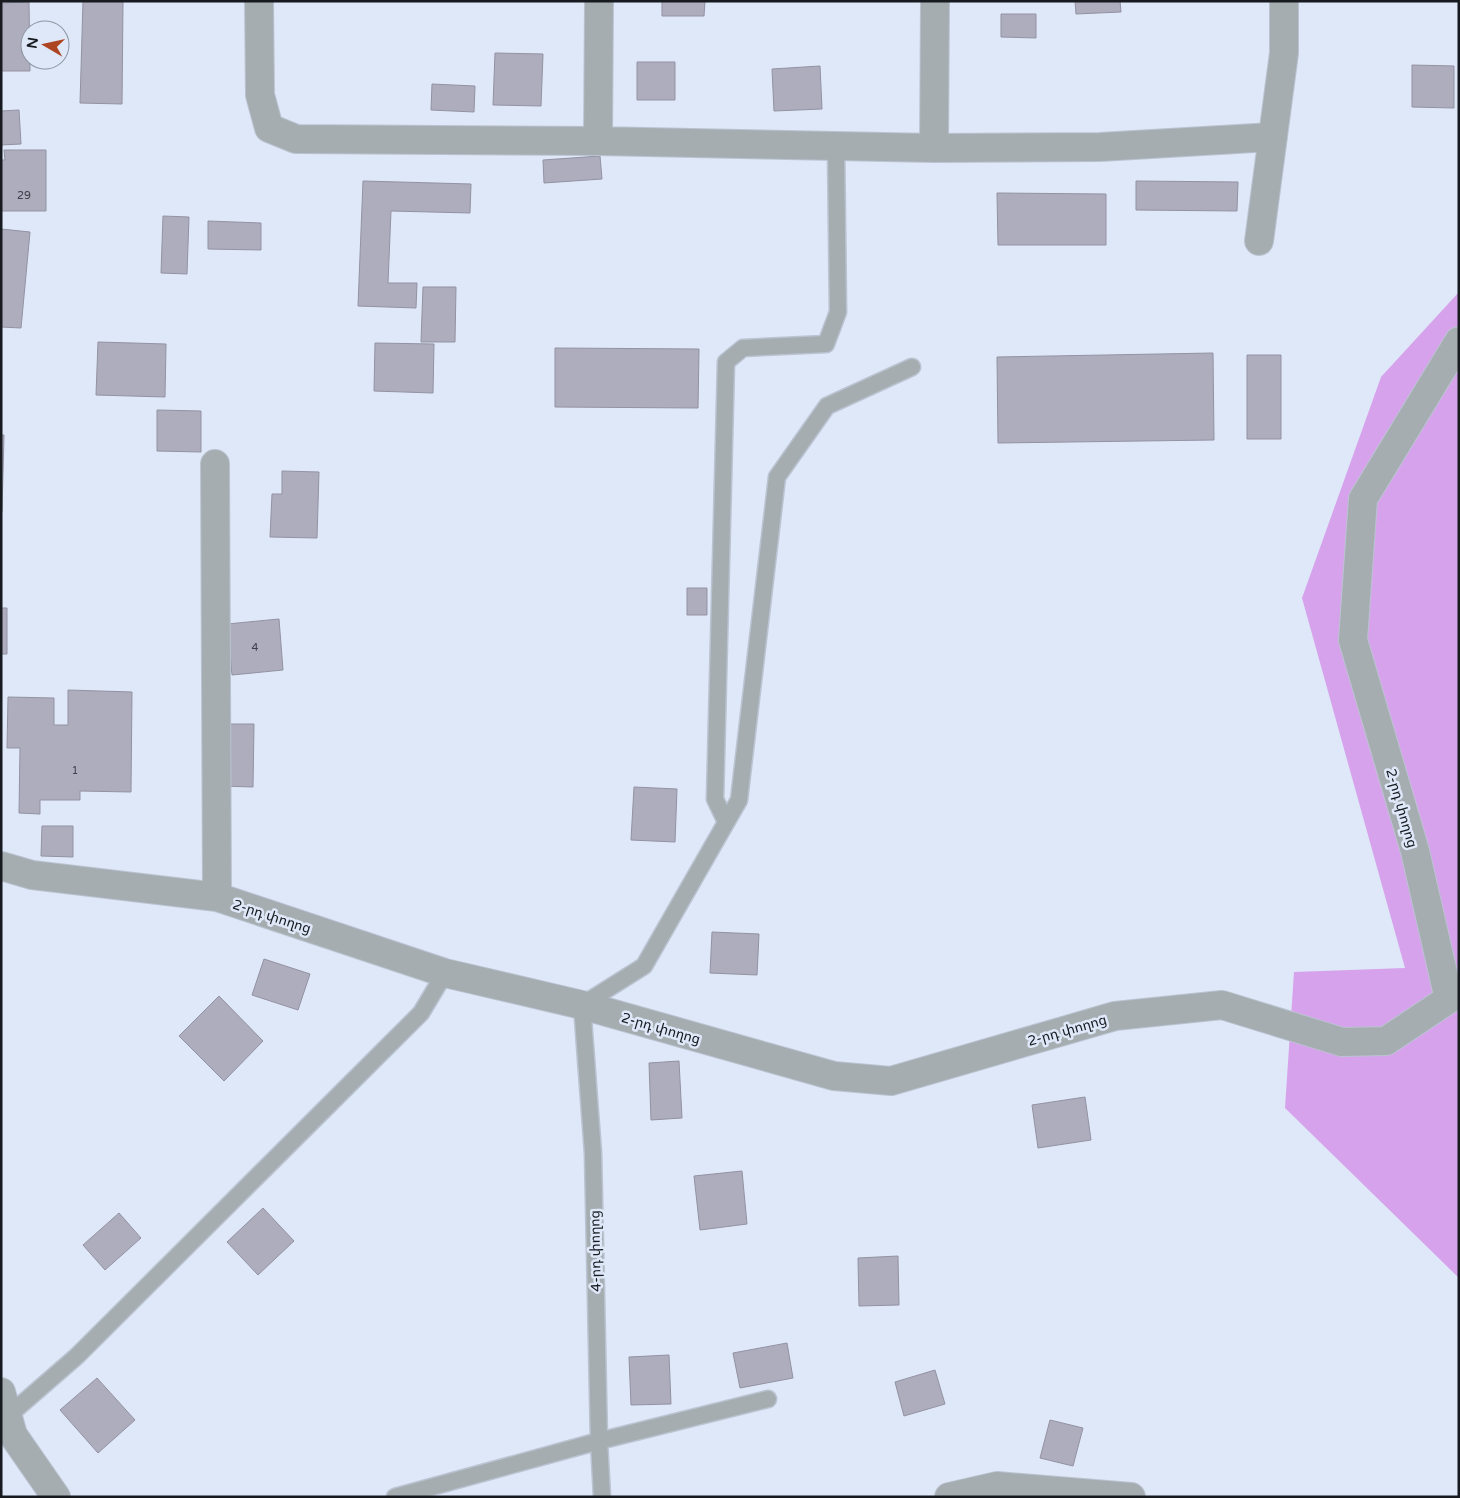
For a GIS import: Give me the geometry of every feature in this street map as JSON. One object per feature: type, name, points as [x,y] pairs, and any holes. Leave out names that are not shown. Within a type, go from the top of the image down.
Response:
[{"type":"street","points":[[259,1],[260,95],[269,128],[296,139],[598,141],[934,148],[1100,147],[1273,137]]},
{"type":"street","points":[[598,141],[599,1]]},
{"type":"street","points":[[934,148],[935,1]]},
{"type":"street","points":[[1258,241],[1284,53],[1284,1]]},
{"type":"street","name":"2-րդ փողոց","points":[[1,866],[32,875],[217,897],[445,973],[582,1006],[834,1076],[891,1081],[1115,1016],[1222,1005],[1342,1042],[1386,1041],[1455,1002],[1415,850],[1353,640],[1362,499],[1459,341]]},
{"type":"street","points":[[215,464],[217,897]]},
{"type":"street","points":[[5,1404],[13,1435],[56,1497]]},
{"type":"street","points":[[949,1497],[996,1486],[1132,1497]]},
{"type":"lane","points":[[726,822],[715,799],[726,362],[743,348],[826,344],[838,312],[836,146]]},
{"type":"lane","points":[[582,1006],[644,966],[739,800],[777,477],[827,406],[912,367]]},
{"type":"lane","points":[[5,1404],[77,1356],[421,1013],[445,973]]},
{"type":"lane","name":"4-րդ փողոց","points":[[582,1006],[593,1152],[599,1441],[602,1497]]},
{"type":"lane","points":[[395,1497],[599,1441],[768,1399]]},
{"type":"shaded area","points":[[1459,292],[1459,1278],[1285,1108],[1294,972],[1405,968],[1302,598],[1381,377]]},
{"type":"building","points":[[83,1],[123,1],[122,104],[80,103]]},
{"type":"building","points":[[662,1],[705,1],[704,16],[662,16]]},
{"type":"building","points":[[1075,1],[1120,1],[1121,12],[1076,14]]},
{"type":"building","points":[[29,2],[29,20],[20,20],[20,70],[30,71],[1,71],[1,3]]},
{"type":"building","points":[[1001,14],[1036,14],[1036,38],[1001,37]]},
{"type":"building","points":[[495,53],[543,54],[541,106],[493,105]]},
{"type":"building","points":[[637,62],[675,62],[675,100],[637,100]]},
{"type":"building","points":[[1412,65],[1454,66],[1454,108],[1412,107]]},
{"type":"building","points":[[820,66],[822,109],[774,111],[772,69]]},
{"type":"building","points":[[432,84],[475,86],[474,112],[431,110]]},
{"type":"building","points":[[19,110],[21,144],[1,145],[1,111]]},
{"type":"building","points":[[4,150],[46,150],[46,211],[1,211],[1,160],[5,160]]},
{"type":"building","points":[[600,156],[602,179],[544,183],[543,160]]},
{"type":"building","points":[[363,181],[471,184],[470,213],[391,211],[388,283],[417,283],[416,308],[358,306]]},
{"type":"building","points":[[1136,181],[1238,182],[1237,211],[1136,210]]},
{"type":"building","points":[[997,193],[1106,194],[1106,245],[998,245]]},
{"type":"building","points":[[163,216],[189,217],[187,274],[161,273]]},
{"type":"building","points":[[208,221],[261,223],[261,250],[208,249]]},
{"type":"building","points":[[1,229],[30,232],[21,328],[1,327]]},
{"type":"building","points":[[423,287],[456,287],[455,342],[421,342]]},
{"type":"building","points":[[98,342],[166,344],[165,397],[96,395]]},
{"type":"building","points":[[375,343],[434,344],[433,393],[374,391]]},
{"type":"building","points":[[555,348],[699,349],[698,408],[555,407]]},
{"type":"building","points":[[1213,353],[1214,440],[998,443],[997,357]]},
{"type":"building","points":[[1247,355],[1281,355],[1281,439],[1247,439]]},
{"type":"building","points":[[157,410],[201,411],[201,452],[157,451]]},
{"type":"building","points":[[1,435],[4,435],[2,512],[1,512]]},
{"type":"building","points":[[282,471],[319,472],[317,538],[270,537],[272,494],[282,494]]},
{"type":"building","points":[[687,588],[707,588],[707,615],[687,615]]},
{"type":"building","points":[[1,608],[7,608],[7,654],[1,654]]},
{"type":"building","points":[[279,619],[283,670],[232,675],[227,624]]},
{"type":"building","points":[[68,690],[132,692],[131,792],[80,791],[80,800],[40,800],[40,814],[19,813],[20,748],[7,748],[8,697],[54,698],[54,725],[68,725]]},
{"type":"building","points":[[222,724],[254,724],[253,787],[221,786]]},
{"type":"building","points":[[634,787],[677,789],[675,842],[631,840]]},
{"type":"building","points":[[42,826],[73,826],[73,857],[41,856]]},
{"type":"building","points":[[712,932],[759,934],[757,975],[710,973]]},
{"type":"building","points":[[264,959],[310,974],[298,1010],[252,995]]},
{"type":"building","points":[[219,996],[263,1041],[224,1081],[179,1036]]},
{"type":"building","points":[[679,1061],[682,1118],[651,1120],[649,1063]]},
{"type":"building","points":[[1085,1097],[1091,1140],[1038,1148],[1032,1105]]},
{"type":"building","points":[[742,1171],[747,1224],[700,1230],[694,1176]]},
{"type":"building","points":[[263,1208],[294,1241],[258,1275],[227,1242]]},
{"type":"building","points":[[119,1213],[141,1238],[105,1270],[83,1245]]},
{"type":"building","points":[[898,1256],[899,1305],[859,1306],[858,1258]]},
{"type":"building","points":[[787,1343],[793,1378],[740,1388],[733,1353]]},
{"type":"building","points":[[669,1355],[671,1404],[631,1405],[629,1357]]},
{"type":"building","points":[[935,1370],[945,1404],[904,1416],[895,1382]]},
{"type":"building","points":[[97,1378],[135,1420],[98,1453],[60,1410]]},
{"type":"building","points":[[1050,1420],[1083,1428],[1073,1466],[1040,1458]]}]
